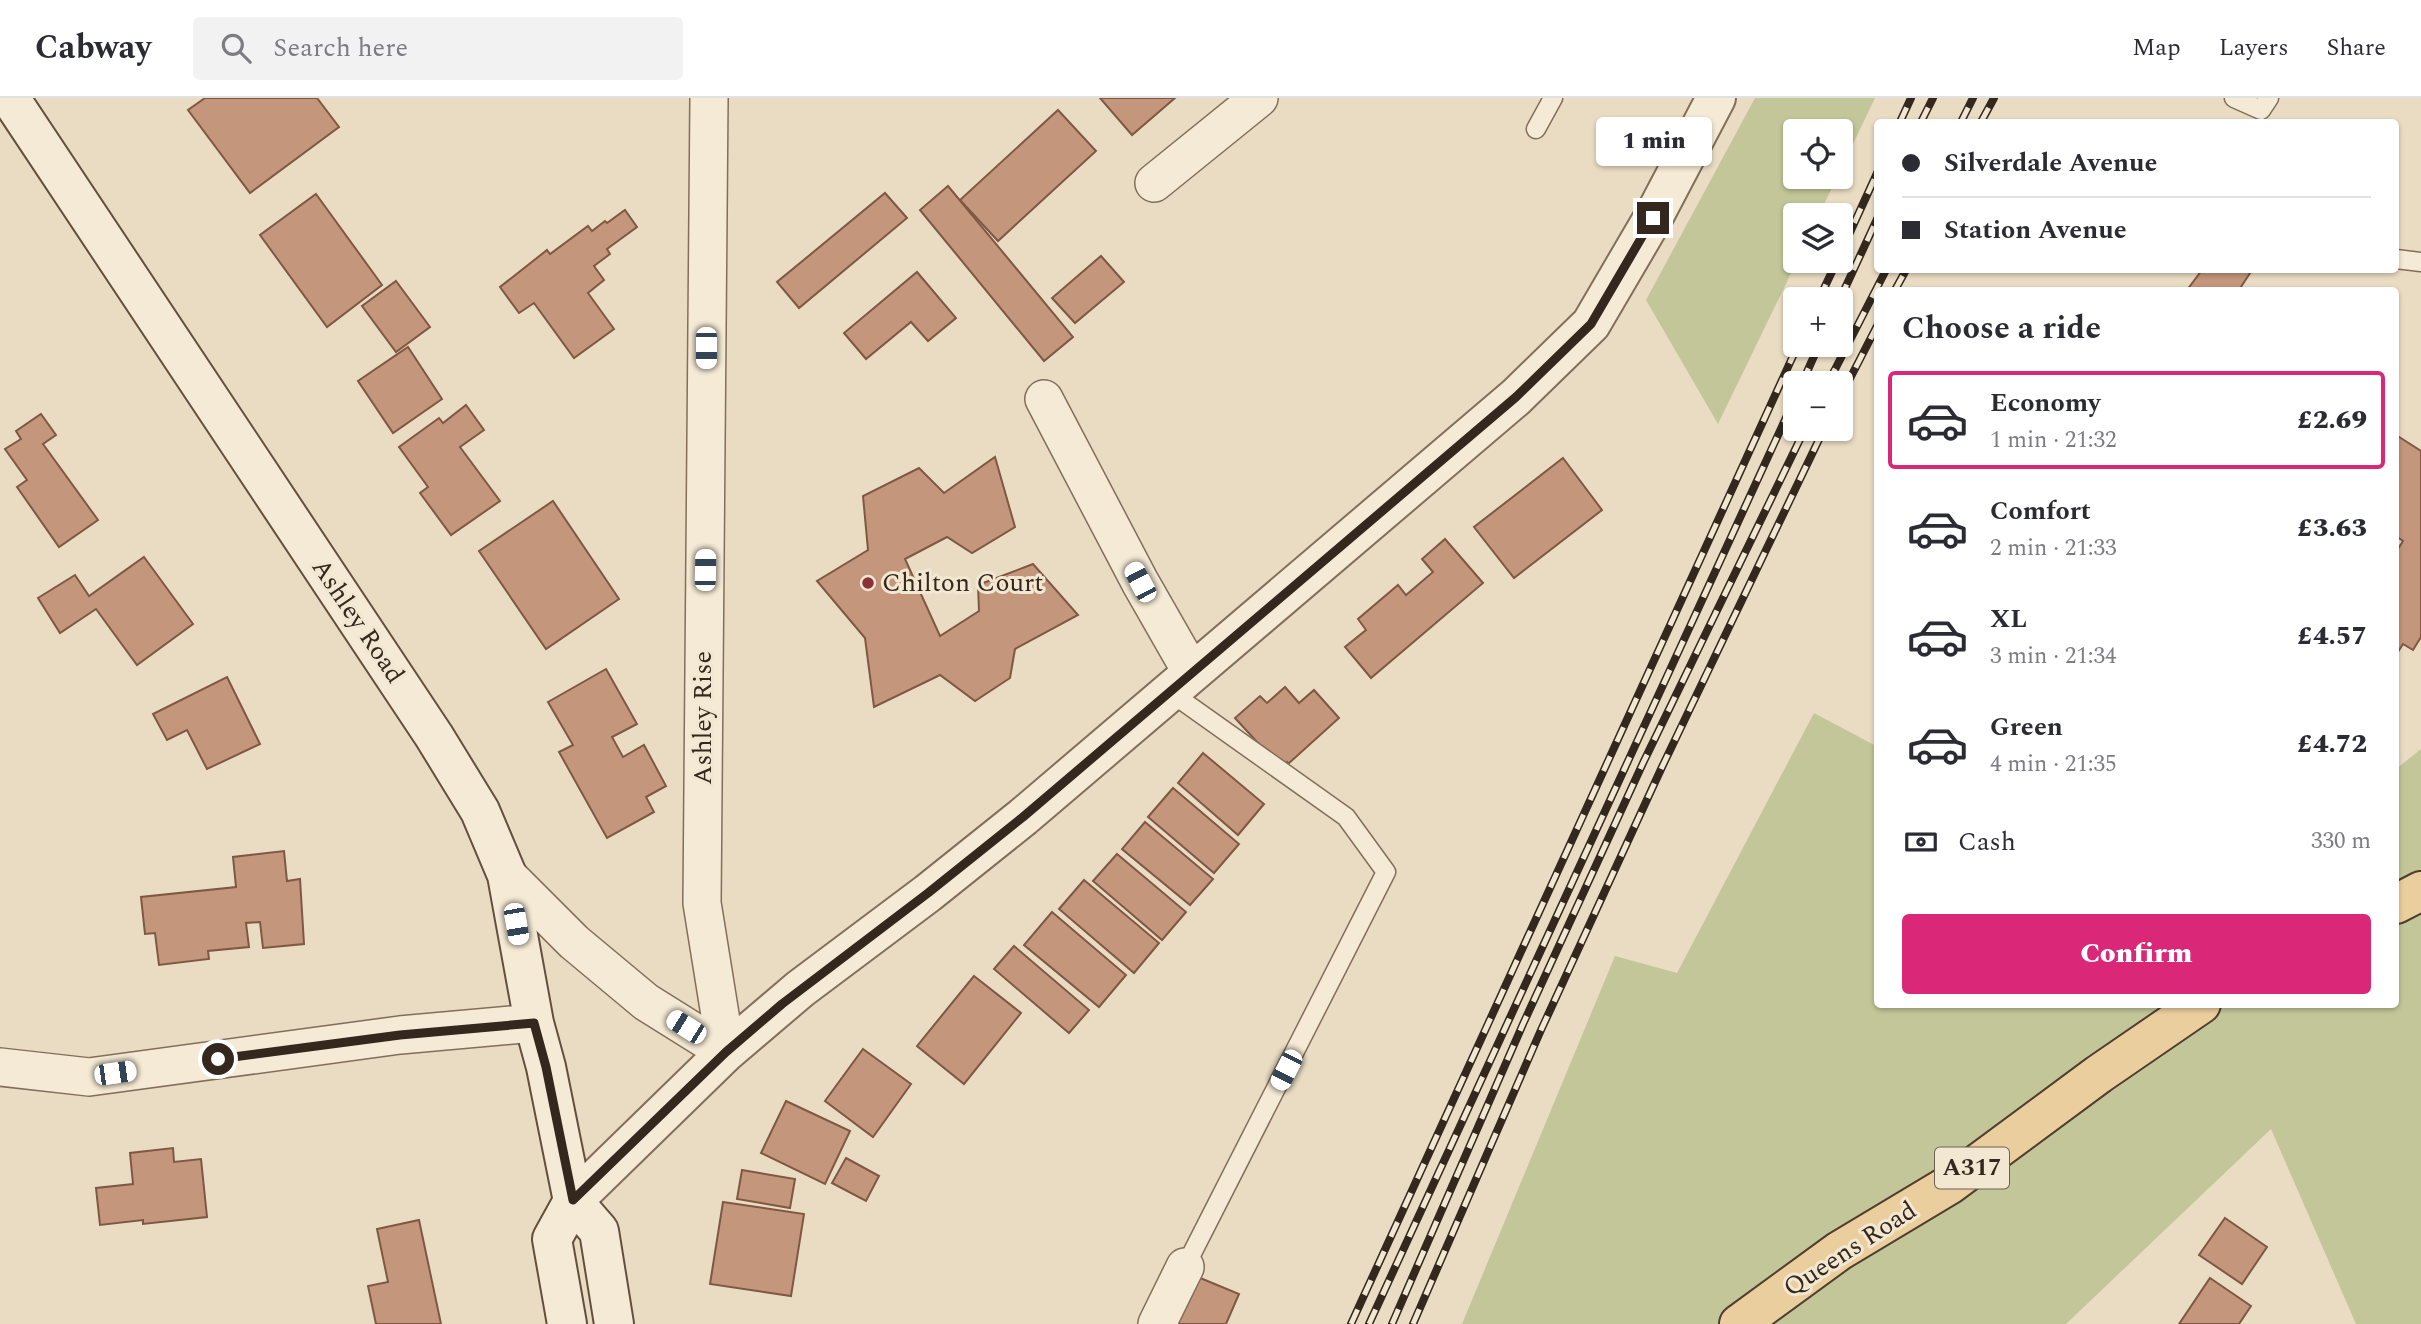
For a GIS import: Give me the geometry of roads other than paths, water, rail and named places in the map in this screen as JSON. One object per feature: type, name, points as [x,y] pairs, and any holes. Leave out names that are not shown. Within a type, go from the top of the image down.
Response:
[{"type":"main road","points":[[2399,902],[2421,891]]},
{"type":"main road","name":"Queens Road","points":[[1740,1324],[1839,1251],[1949,1185],[2099,1074],[2195,1008]]},
{"type":"street","name":"Ashley Road","points":[[10,98],[434,736],[480,811],[507,875],[534,1023],[546,1067],[573,1200],[599,1231],[614,1324]]},
{"type":"street","name":"Ashley Rise","points":[[709,98],[702,903],[726,1052]]},
{"type":"street","points":[[1154,183],[1259,98]]},
{"type":"street","points":[[567,1324],[552,1239],[573,1200],[726,1052],[800,989],[928,893],[1023,817],[1516,397],[1591,324],[1653,218],[1717,98]]},
{"type":"street","points":[[1044,400],[1140,582],[1181,683]]},
{"type":"street","points":[[507,875],[574,942],[646,1002],[726,1052]]},
{"type":"street","points":[[0,1067],[89,1077],[400,1035],[534,1023]]},
{"type":"street","points":[[1157,1324],[1185,1267]]},
{"type":"lane","points":[[1536,129],[1553,98]]},
{"type":"lane","points":[[2234,98],[2261,110],[2269,98]]},
{"type":"lane","points":[[2399,259],[2421,262]]},
{"type":"lane","points":[[1181,683],[1346,817],[1387,872],[1185,1267]]},
{"type":"railway","points":[[1901,119],[1911,98]]},
{"type":"railway","points":[[1922,119],[1933,98]]},
{"type":"railway","points":[[1962,119],[1973,98]]},
{"type":"railway","points":[[1983,119],[1994,98]]},
{"type":"railway","points":[[1853,226],[1874,180]]},
{"type":"railway","points":[[1846,287],[1874,226]]},
{"type":"railway","points":[[1825,287],[1831,273]]},
{"type":"railway","points":[[1877,287],[1884,273]]},
{"type":"railway","points":[[1897,287],[1904,273]]},
{"type":"railway","points":[[1834,371],[1874,293]]},
{"type":"railway","points":[[1853,373],[1874,332]]},
{"type":"railway","points":[[1351,1324],[1793,357]]},
{"type":"railway","points":[[1807,371],[1814,357]]},
{"type":"railway","points":[[1369,1324],[1783,424]]},
{"type":"railway","points":[[1392,1324],[1523,1024],[1643,763],[1799,441]]},
{"type":"railway","points":[[1413,1324],[1541,1030],[1662,767],[1818,441]]},
{"type":"place","name":"Chilton Court","points":[[868,583]]}]
